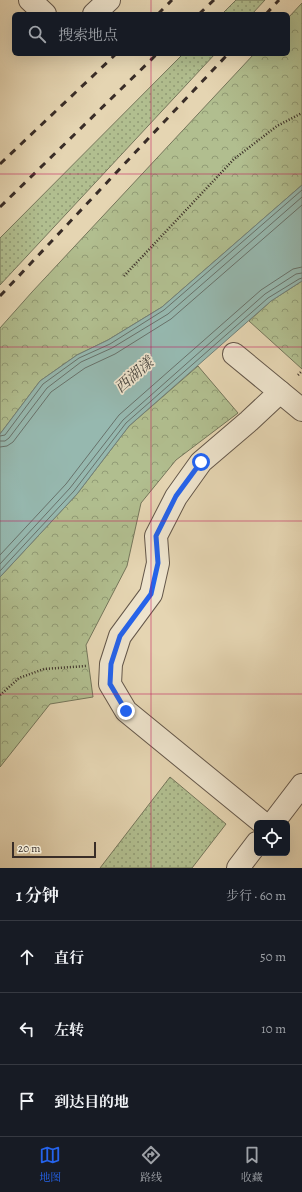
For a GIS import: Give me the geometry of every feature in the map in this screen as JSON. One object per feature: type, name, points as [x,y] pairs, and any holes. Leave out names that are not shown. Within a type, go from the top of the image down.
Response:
[{"type":"street","points":[[30,0],[43,12]]},
{"type":"street","points":[[96,12],[109,0]]},
{"type":"street","points":[[234,354],[302,410]]},
{"type":"street","points":[[258,820],[126,711],[110,684],[111,664],[120,636],[151,594],[158,563],[156,536],[176,496],[201,462],[280,392]]},
{"type":"street","points":[[275,820],[302,785]]},
{"type":"street","points":[[238,868],[254,847]]},
{"type":"path","points":[[124,276],[234,159],[277,126],[302,113]]},
{"type":"path","points":[[0,695],[19,678],[44,669],[111,664]]},
{"type":"green space","points":[[236,0],[265,0],[254,12],[224,12]]},
{"type":"green space","points":[[302,3],[302,185],[162,307],[108,340],[77,355],[40,381],[0,434],[0,328],[252,56],[290,56],[290,16]]},
{"type":"green space","points":[[181,56],[213,56],[0,285],[0,238]]},
{"type":"green space","points":[[302,281],[302,369],[249,321],[271,301]]},
{"type":"green space","points":[[198,366],[238,413],[176,460],[141,503],[127,566],[86,645],[93,697],[50,704],[0,767],[0,577],[77,494],[129,426]]},
{"type":"green space","points":[[170,777],[226,824],[192,868],[100,868]]},
{"type":"water","name":"西湖漾","points":[[302,185],[302,281],[271,301],[129,426],[77,494],[0,577],[0,434],[40,381],[77,355],[108,340],[162,307]]},
{"type":"railway","points":[[160,12],[172,0]]},
{"type":"railway","points":[[201,12],[214,0]]},
{"type":"railway","points":[[268,12],[279,0]]},
{"type":"railway","points":[[0,164],[114,56]]},
{"type":"railway","points":[[0,207],[155,56]]},
{"type":"railway","points":[[0,296],[226,56]]},
{"type":"route","points":[[126,711],[110,684],[111,664],[120,636],[151,594],[158,563],[156,536],[176,496],[201,462]]}]
